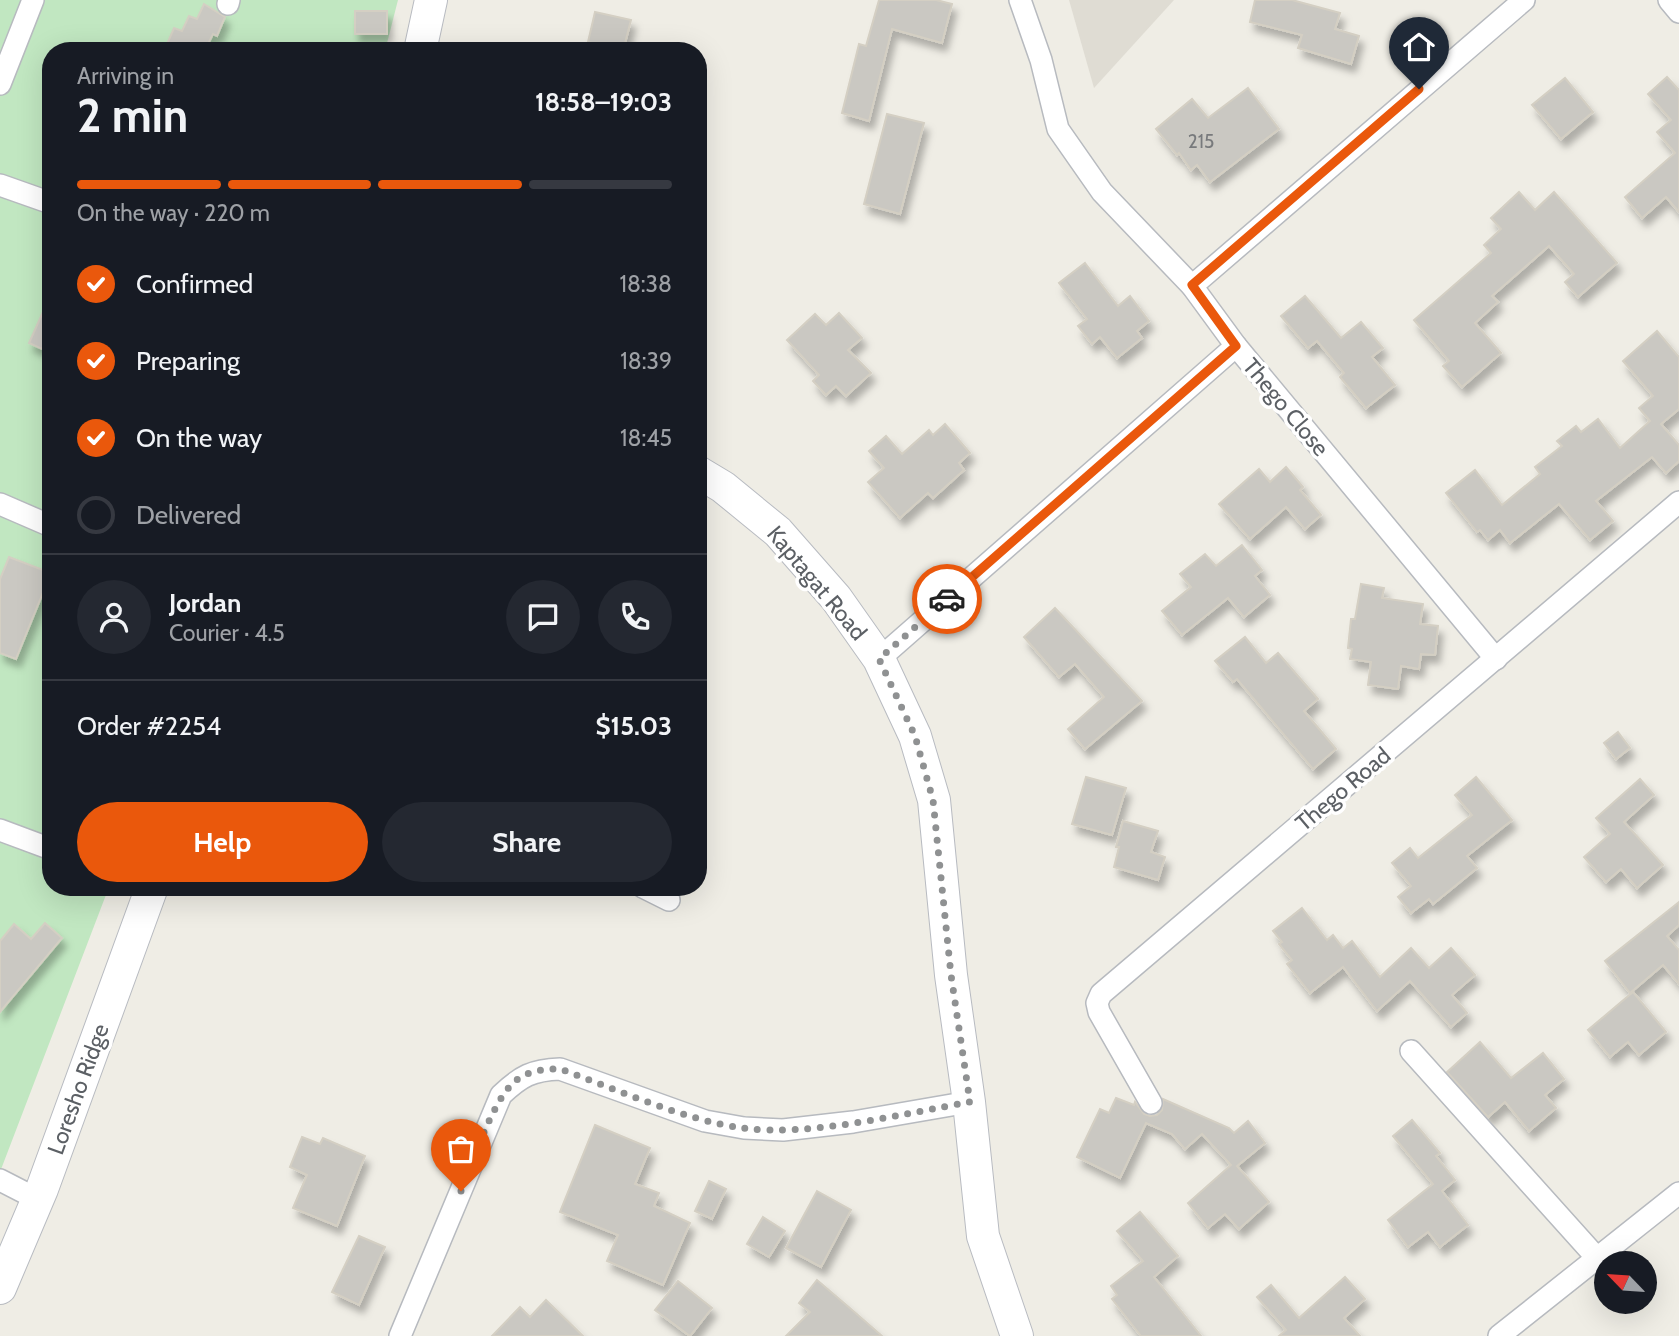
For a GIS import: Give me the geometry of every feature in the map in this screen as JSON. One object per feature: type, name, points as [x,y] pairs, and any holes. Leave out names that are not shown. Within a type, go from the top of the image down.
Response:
[{"type":"main road","points":[[422,42],[431,0]]},
{"type":"main road","name":"Kaptagat Road","points":[[707,477],[723,487],[778,532],[836,598],[879,659],[915,736],[933,800],[951,975],[970,1102],[983,1236],[1017,1336]]},
{"type":"main road","name":"Loresho Ridge","points":[[0,1288],[37,1199],[149,896]]},
{"type":"street","points":[[0,84],[33,0]]},
{"type":"street","name":"Thego Close","points":[[1020,0],[1041,60],[1058,129],[1102,192],[1192,285],[1236,346],[1496,659]]},
{"type":"street","points":[[1192,285],[1524,0]]},
{"type":"street","points":[[1669,0],[1679,12]]},
{"type":"street","points":[[0,185],[42,200]]},
{"type":"street","points":[[879,659],[1236,346]]},
{"type":"street","name":"Thego Road","points":[[1151,1103],[1099,1012],[1097,1003],[1101,994],[1679,502]]},
{"type":"street","points":[[0,504],[42,521]]},
{"type":"street","points":[[0,830],[42,846]]},
{"type":"street","points":[[661,896],[669,900]]},
{"type":"street","points":[[1411,1051],[1594,1255]]},
{"type":"street","points":[[400,1336],[501,1095],[517,1079],[538,1070],[560,1069],[705,1121],[744,1128],[783,1130],[853,1122],[970,1102]]},
{"type":"street","points":[[0,1180],[37,1199]]},
{"type":"street","points":[[1608,1251],[1675,1206]]},
{"type":"street","points":[[1499,1336],[1594,1260]]},
{"type":"shaded area","points":[[1069,0],[1174,0],[1094,88]]},
{"type":"green space","points":[[0,0],[398,0],[387,42],[42,42],[42,896],[106,896],[0,1172]]},
{"type":"building","points":[[879,0],[936,0],[952,4],[942,43],[892,29],[869,121],[842,113],[859,44],[866,46]]},
{"type":"building","points":[[1255,0],[1292,0],[1340,13],[1335,29],[1359,36],[1351,64],[1298,48],[1302,35],[1250,22]]},
{"type":"building","points":[[204,4],[225,17],[217,36],[213,34],[209,42],[168,42],[174,28],[182,31],[189,16],[197,19]]},
{"type":"building","points":[[355,11],[387,11],[387,34],[355,34]]},
{"type":"building","points":[[595,12],[631,20],[625,42],[588,42]]},
{"type":"building","points":[[1667,77],[1679,90],[1679,212],[1666,197],[1642,218],[1625,197],[1675,153],[1657,132],[1671,120],[1648,94]]},
{"type":"building","points":[[1565,78],[1593,112],[1561,139],[1532,105]]},
{"type":"building","points":[[1248,88],[1279,129],[1210,182],[1197,165],[1191,170],[1156,129],[1192,99],[1208,118]]},
{"type":"building","points":[[887,114],[924,123],[900,214],[864,204]]},
{"type":"building","points":[[1519,192],[1535,210],[1554,192],[1617,263],[1578,297],[1565,282],[1574,274],[1549,246],[1492,296],[1498,302],[1475,323],[1501,353],[1462,387],[1443,366],[1449,361],[1414,320],[1491,253],[1484,245],[1501,229],[1491,218]]},
{"type":"building","points":[[1085,263],[1118,306],[1130,296],[1149,321],[1137,331],[1142,338],[1117,358],[1100,337],[1092,344],[1078,326],[1087,319],[1059,283]]},
{"type":"building","points":[[1305,296],[1341,338],[1361,322],[1383,348],[1372,357],[1395,385],[1366,408],[1340,377],[1344,373],[1317,341],[1308,348],[1281,316]]},
{"type":"building","points":[[839,313],[862,338],[848,350],[871,373],[846,396],[836,386],[826,395],[813,381],[819,375],[787,340],[815,314],[826,325]]},
{"type":"building","points":[[42,314],[42,349],[29,343]]},
{"type":"building","points":[[1657,331],[1679,357],[1679,409],[1661,424],[1679,445],[1679,461],[1666,473],[1652,457],[1596,501],[1613,521],[1590,540],[1559,504],[1510,543],[1500,530],[1488,540],[1480,530],[1477,532],[1446,493],[1475,470],[1502,505],[1540,474],[1535,467],[1562,446],[1557,441],[1576,426],[1581,432],[1598,419],[1620,448],[1650,421],[1639,408],[1653,396],[1623,361]]},
{"type":"building","points":[[945,424],[970,453],[959,463],[964,470],[933,498],[928,493],[900,518],[868,482],[884,468],[869,451],[886,436],[902,454],[929,430],[933,435]]},
{"type":"building","points":[[1286,467],[1303,487],[1300,490],[1321,515],[1305,529],[1286,507],[1250,539],[1219,504],[1259,469],[1270,482]]},
{"type":"building","points":[[1242,545],[1262,570],[1255,576],[1270,595],[1244,617],[1228,598],[1182,635],[1162,611],[1191,587],[1180,574],[1205,554],[1216,566]]},
{"type":"building","points":[[9,557],[42,570],[42,595],[16,659],[0,653],[0,579]]},
{"type":"building","points":[[1361,584],[1384,588],[1382,598],[1423,604],[1420,624],[1438,626],[1435,655],[1421,654],[1419,669],[1401,666],[1398,689],[1368,685],[1371,662],[1350,659],[1352,649],[1348,648],[1351,619],[1355,619]]},
{"type":"building","points":[[1055,608],[1142,701],[1085,749],[1068,729],[1104,697],[1075,664],[1059,677],[1024,637]]},
{"type":"building","points":[[1245,637],[1266,663],[1278,653],[1318,699],[1304,711],[1336,749],[1313,769],[1237,679],[1233,682],[1215,661]]},
{"type":"building","points":[[1618,732],[1630,748],[1616,759],[1604,743]]},
{"type":"building","points":[[1086,777],[1126,788],[1112,835],[1072,824]]},
{"type":"building","points":[[1476,777],[1512,820],[1467,856],[1477,868],[1433,904],[1429,899],[1411,913],[1398,897],[1411,886],[1392,863],[1410,848],[1418,858],[1472,815],[1455,795]]},
{"type":"building","points":[[1640,779],[1654,795],[1624,822],[1663,865],[1637,888],[1621,869],[1606,882],[1584,857],[1610,834],[1596,818]]},
{"type":"building","points":[[1123,821],[1158,831],[1151,852],[1165,857],[1158,880],[1114,867]]},
{"type":"building","points":[[1679,902],[1679,925],[1667,936],[1679,950],[1679,984],[1663,965],[1630,993],[1605,961]]},
{"type":"building","points":[[1302,908],[1327,940],[1333,935],[1343,948],[1352,941],[1380,977],[1411,948],[1429,968],[1451,948],[1475,975],[1452,995],[1467,1013],[1451,1027],[1410,981],[1377,1011],[1343,967],[1310,993],[1287,964],[1292,960],[1279,944],[1282,942],[1273,931]]},
{"type":"building","points":[[45,923],[62,938],[0,1012],[0,941],[14,924],[31,939]]},
{"type":"building","points":[[1633,992],[1666,1032],[1639,1055],[1628,1042],[1610,1057],[1588,1030]]},
{"type":"building","points":[[1480,1042],[1511,1078],[1543,1053],[1564,1079],[1545,1095],[1556,1108],[1529,1131],[1505,1102],[1488,1117],[1447,1072]]},
{"type":"building","points":[[1116,1098],[1134,1105],[1135,1102],[1144,1114],[1150,1116],[1157,1115],[1162,1110],[1163,1099],[1229,1128],[1234,1133],[1248,1121],[1265,1143],[1237,1166],[1269,1202],[1239,1229],[1225,1214],[1208,1228],[1188,1203],[1231,1165],[1202,1134],[1185,1149],[1172,1134],[1146,1123],[1120,1178],[1077,1157],[1100,1109],[1109,1113]]},
{"type":"building","points":[[1412,1120],[1440,1153],[1436,1156],[1455,1180],[1442,1191],[1468,1225],[1440,1247],[1428,1232],[1408,1247],[1388,1220],[1433,1184],[1393,1136]]},
{"type":"building","points":[[595,1125],[650,1148],[635,1184],[659,1193],[654,1206],[690,1223],[663,1285],[607,1261],[618,1235],[560,1212]]},
{"type":"building","points":[[302,1137],[320,1144],[323,1138],[365,1156],[337,1226],[293,1208],[307,1175],[290,1167]]},
{"type":"building","points":[[709,1181],[726,1189],[712,1219],[695,1211]]},
{"type":"building","points":[[817,1191],[851,1210],[821,1267],[786,1248]]},
{"type":"building","points":[[1140,1212],[1178,1256],[1154,1277],[1201,1336],[1141,1336],[1112,1299],[1117,1295],[1111,1286],[1143,1261],[1117,1231]]},
{"type":"building","points":[[763,1217],[785,1231],[769,1257],[747,1244]]},
{"type":"building","points":[[359,1236],[385,1247],[359,1305],[332,1292]]},
{"type":"building","points":[[1345,1277],[1365,1299],[1344,1318],[1360,1336],[1279,1336],[1286,1330],[1257,1297],[1271,1285],[1299,1318]]},
{"type":"building","points":[[817,1280],[882,1336],[786,1336],[810,1312],[799,1303]]},
{"type":"building","points":[[678,1281],[712,1308],[690,1336],[655,1310]]},
{"type":"building","points":[[546,1300],[583,1336],[492,1336],[520,1307],[530,1317]]},
{"type":"way so far","points":[[461,1191],[501,1095],[517,1079],[538,1070],[560,1069],[705,1121],[744,1128],[783,1130],[853,1122],[970,1102],[951,975],[933,800],[915,736],[879,659],[947,599]]},
{"type":"route","points":[[947,599],[1236,346],[1192,285],[1419,89]]}]
